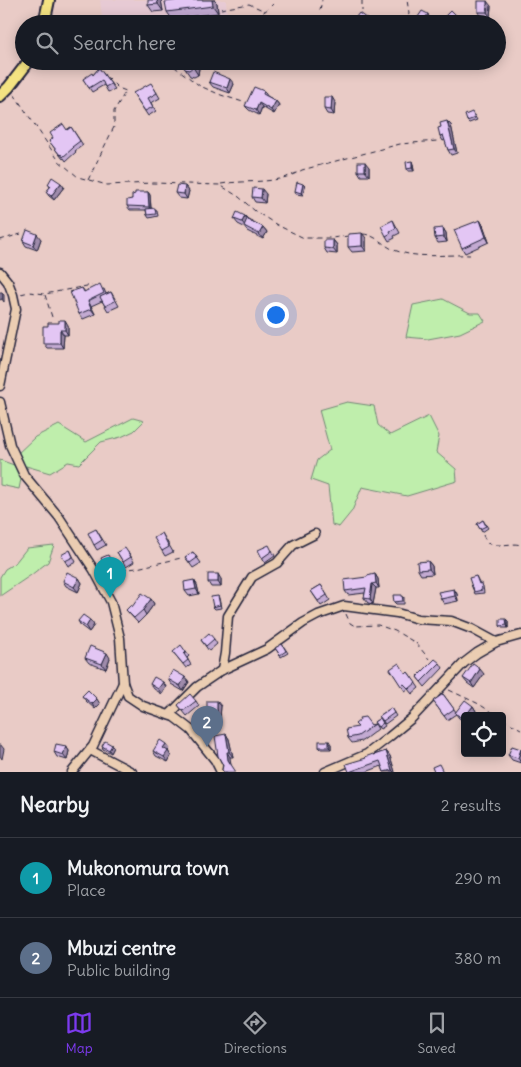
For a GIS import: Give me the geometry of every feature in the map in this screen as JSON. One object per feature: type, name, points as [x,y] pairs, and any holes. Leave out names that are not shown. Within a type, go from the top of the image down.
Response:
[{"type":"main road","points":[[46,15],[49,0]]},
{"type":"main road","points":[[0,96],[22,70]]},
{"type":"street","points":[[0,272],[8,282],[16,309],[0,386]]},
{"type":"street","points":[[0,402],[10,445],[24,475],[59,518],[96,573],[111,602],[120,638],[123,683],[128,696],[143,706],[169,715],[191,730],[215,760],[220,772]]},
{"type":"street","points":[[222,670],[228,616],[252,577],[277,562],[294,545],[315,534]]},
{"type":"street","points":[[169,715],[197,687],[222,670],[267,649],[303,623],[318,615],[344,606],[398,613],[418,619],[451,621],[472,629],[496,642]]},
{"type":"street","points":[[325,772],[367,754],[412,718],[464,663],[477,652],[496,642],[521,635]]},
{"type":"street","points":[[72,772],[90,750],[123,683]]},
{"type":"street","points":[[90,750],[132,772]]},
{"type":"path","points":[[260,15],[266,12],[277,0]]},
{"type":"path","points":[[320,10],[322,0]]},
{"type":"path","points":[[362,0],[362,11]]},
{"type":"path","points":[[407,0],[409,15]]},
{"type":"path","points":[[221,9],[249,4],[266,12]]},
{"type":"path","points":[[88,180],[114,127],[114,111],[126,91],[118,88],[101,70]]},
{"type":"path","points":[[179,70],[200,86],[247,103]]},
{"type":"path","points":[[9,87],[59,161],[78,176],[107,185],[270,182],[289,178],[302,170],[400,144],[437,141]]},
{"type":"path","points":[[220,184],[255,211],[277,225],[304,238],[351,236]]},
{"type":"path","points":[[0,240],[21,234]]},
{"type":"path","points":[[360,234],[371,235],[395,251],[422,256],[470,255]]},
{"type":"path","points":[[13,295],[30,292],[45,294],[92,285]]},
{"type":"path","points":[[45,294],[52,317]]},
{"type":"path","points":[[483,535],[486,543],[495,546],[521,545]]},
{"type":"path","points":[[96,573],[137,568],[180,558]]},
{"type":"path","points":[[344,606],[350,623],[355,626],[378,625],[395,631],[416,643],[429,659]]},
{"type":"path","points":[[441,687],[480,704],[492,712]]},
{"type":"path","points":[[506,720],[521,729]]},
{"type":"shaded area","points":[[100,0],[226,0],[227,14],[220,15],[102,15]]},
{"type":"green space","points":[[443,299],[470,313],[480,313],[485,321],[460,333],[428,339],[406,337],[413,305]]},
{"type":"green space","points":[[347,402],[374,406],[378,425],[390,435],[429,416],[439,436],[436,452],[456,469],[457,481],[407,496],[362,487],[352,511],[339,527],[332,525],[328,486],[311,480],[317,460],[330,450],[319,410]]},
{"type":"green space","points":[[133,418],[144,421],[134,431],[121,437],[101,442],[79,464],[68,462],[50,473],[26,466],[28,469],[21,464],[16,455],[35,437],[59,425],[86,442]]},
{"type":"green space","points":[[0,460],[14,465],[21,479],[19,489],[0,485]]},
{"type":"green space","points":[[54,545],[48,562],[0,596],[0,577],[5,569],[15,563],[27,548]]},
{"type":"building","points":[[148,0],[157,0],[158,4],[148,5]]},
{"type":"building","points":[[212,0],[213,6],[167,12],[165,2]]},
{"type":"building","points":[[478,1],[487,1],[487,12],[478,12]]},
{"type":"building","points":[[451,10],[456,15],[446,15]]},
{"type":"building","points":[[422,11],[428,14],[427,15],[419,15]]},
{"type":"building","points":[[97,70],[100,70],[111,84],[105,87],[102,80],[89,88],[83,79],[92,73],[93,75]]},
{"type":"building","points":[[213,72],[230,79],[227,88],[209,82]]},
{"type":"building","points":[[151,83],[157,93],[148,98],[153,107],[145,111],[133,93]]},
{"type":"building","points":[[254,87],[264,91],[263,94],[276,101],[271,110],[259,103],[256,110],[245,106]]},
{"type":"building","points":[[324,97],[332,97],[331,110],[324,109]]},
{"type":"building","points":[[472,112],[475,118],[467,121],[465,115]]},
{"type":"building","points":[[447,121],[454,149],[448,150],[443,135],[440,136],[438,128],[441,127],[440,123]]},
{"type":"building","points":[[63,124],[67,130],[71,127],[80,141],[63,157],[49,141],[53,138],[50,133]]},
{"type":"building","points":[[412,161],[412,168],[407,169],[406,162]]},
{"type":"building","points":[[358,162],[365,162],[365,171],[358,171]]},
{"type":"building","points":[[52,177],[61,183],[51,196],[46,192],[51,186],[48,184]]},
{"type":"building","points":[[297,182],[303,184],[301,193],[295,191]]},
{"type":"building","points":[[177,185],[185,186],[184,194],[175,193]]},
{"type":"building","points":[[253,188],[262,189],[261,198],[252,197]]},
{"type":"building","points":[[135,192],[148,192],[149,207],[127,206],[127,200],[132,199],[132,195]]},
{"type":"building","points":[[155,208],[156,214],[147,215],[146,209]]},
{"type":"building","points":[[237,212],[245,216],[242,222],[234,219]]},
{"type":"building","points":[[247,219],[263,227],[259,234],[244,226]]},
{"type":"building","points":[[393,220],[396,228],[386,236],[381,226]]},
{"type":"building","points":[[480,220],[486,237],[462,248],[454,230]]},
{"type":"building","points":[[443,228],[444,237],[435,238],[434,229]]},
{"type":"building","points":[[27,230],[37,234],[33,245],[23,241]]},
{"type":"building","points":[[362,233],[362,246],[348,247],[348,234]]},
{"type":"building","points":[[324,240],[333,240],[333,249],[324,248]]},
{"type":"building","points":[[100,284],[104,293],[88,301],[91,309],[79,314],[70,292],[82,288],[84,292]]},
{"type":"building","points":[[111,292],[115,301],[105,306],[100,297]]},
{"type":"building","points":[[59,320],[65,320],[65,330],[60,330],[60,343],[43,343],[43,326],[48,326],[48,323],[59,323]]},
{"type":"building","points":[[483,520],[486,526],[480,529],[477,524]]},
{"type":"building","points":[[96,529],[102,540],[94,545],[88,533]]},
{"type":"building","points":[[162,533],[169,547],[162,551],[154,538]]},
{"type":"building","points":[[269,545],[272,551],[262,558],[258,550]]},
{"type":"building","points":[[125,548],[131,557],[123,562],[117,552]]},
{"type":"building","points":[[70,550],[73,557],[65,561],[61,555]]},
{"type":"building","points":[[193,552],[197,558],[190,563],[185,557]]},
{"type":"building","points":[[108,555],[111,561],[104,564],[101,558]]},
{"type":"building","points":[[428,561],[429,569],[418,570],[417,562]]},
{"type":"building","points":[[67,572],[79,578],[74,587],[63,581]]},
{"type":"building","points":[[208,574],[218,574],[218,582],[208,582]]},
{"type":"building","points":[[375,574],[376,583],[372,584],[370,599],[364,598],[366,588],[345,591],[344,580]]},
{"type":"building","points":[[476,576],[479,584],[481,583],[482,590],[474,592],[469,578]]},
{"type":"building","points":[[194,580],[196,589],[185,591],[184,582]]},
{"type":"building","points":[[321,585],[327,595],[318,601],[311,591]]},
{"type":"building","points":[[454,589],[455,596],[441,599],[438,592]]},
{"type":"building","points":[[142,593],[151,599],[134,618],[126,610],[131,605],[132,607]]},
{"type":"building","points":[[393,595],[402,595],[403,601],[394,602]]},
{"type":"building","points":[[218,596],[220,605],[213,607],[211,597]]},
{"type":"building","points":[[83,615],[90,620],[86,627],[78,621]]},
{"type":"building","points":[[500,619],[506,619],[507,625],[500,626]]},
{"type":"building","points":[[209,633],[214,639],[206,646],[201,640]]},
{"type":"building","points":[[282,644],[286,651],[280,655],[275,648]]},
{"type":"building","points":[[181,645],[186,652],[184,654],[188,660],[183,664],[173,652]]},
{"type":"building","points":[[90,646],[107,653],[102,664],[85,658]]},
{"type":"building","points":[[435,659],[440,663],[421,682],[417,677]]},
{"type":"building","points":[[399,663],[406,674],[408,672],[416,683],[409,689],[404,684],[401,686],[390,669]]},
{"type":"building","points":[[473,664],[480,669],[471,683],[463,678]]},
{"type":"building","points":[[173,670],[185,677],[180,686],[168,679]]},
{"type":"building","points":[[154,677],[163,682],[158,689],[150,684]]},
{"type":"building","points":[[88,690],[97,699],[92,704],[82,696]]},
{"type":"building","points":[[190,694],[196,701],[183,711],[178,705]]},
{"type":"building","points":[[443,694],[454,709],[444,716],[433,701]]},
{"type":"building","points":[[465,700],[473,706],[468,712],[461,712],[461,718],[455,713]]},
{"type":"building","points":[[207,701],[217,701],[217,713],[207,712]]},
{"type":"building","points":[[391,708],[394,713],[383,721],[379,716]]},
{"type":"building","points":[[365,717],[371,725],[375,724],[358,736],[348,738],[346,729],[358,727],[355,724],[360,720],[359,718]]},
{"type":"building","points":[[380,718],[383,723],[378,727],[374,722]]},
{"type":"building","points":[[226,734],[229,752],[227,752],[228,760],[236,772],[224,772],[222,770],[223,765],[218,756],[215,736]]},
{"type":"building","points":[[160,740],[166,744],[163,748],[168,751],[164,757],[153,751]]},
{"type":"building","points":[[105,741],[112,745],[109,750],[102,746]]},
{"type":"building","points":[[319,741],[329,741],[329,747],[319,747]]},
{"type":"building","points":[[56,744],[66,746],[63,755],[54,752]]},
{"type":"building","points":[[512,746],[521,749],[518,758],[508,755]]},
{"type":"building","points":[[386,751],[392,770],[384,772],[380,761],[349,772],[346,764]]},
{"type":"building","points":[[439,764],[443,772],[434,772],[432,767]]},
{"type":"place","name":"Mukonomura town","points":[[110,598]]},
{"type":"place","name":"Mbuzi centre","points":[[207,747]]}]
